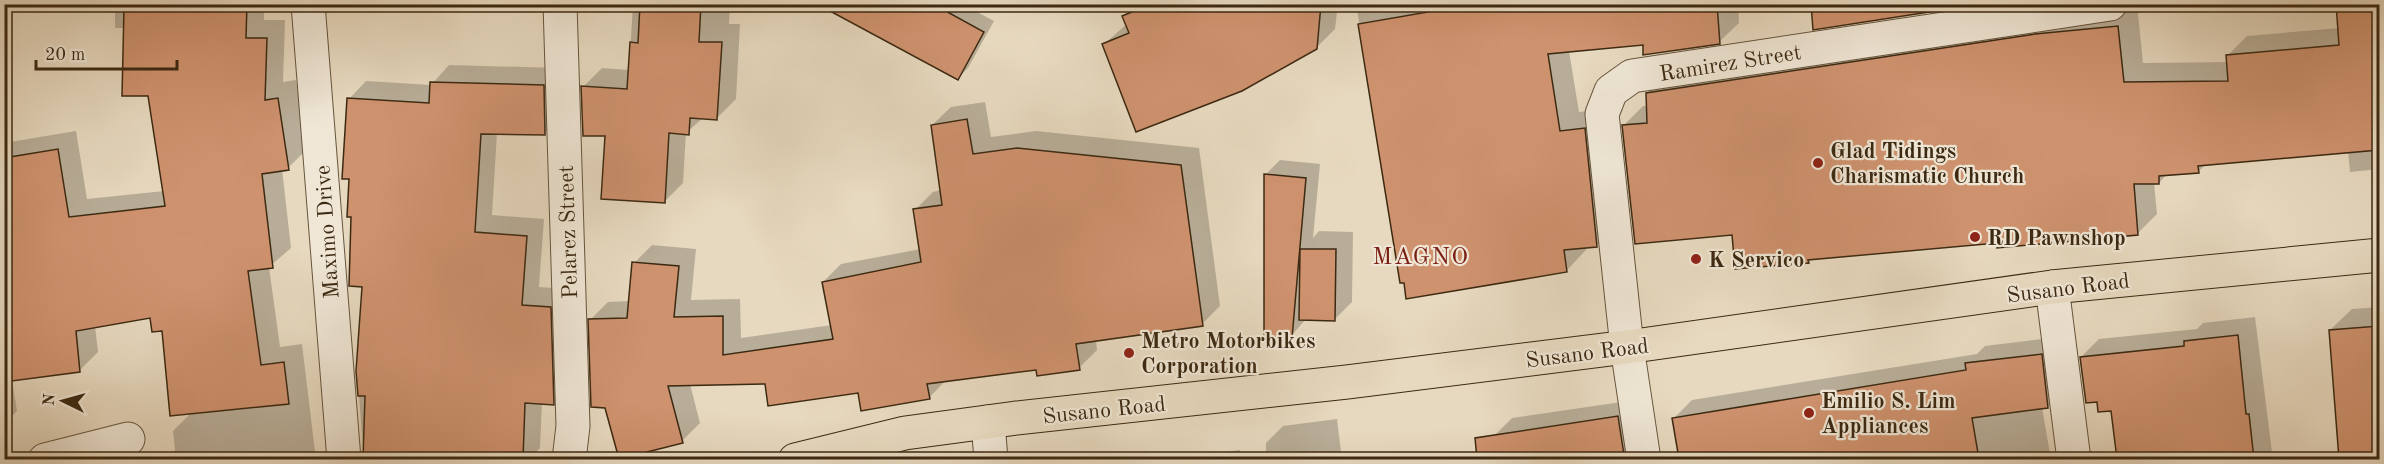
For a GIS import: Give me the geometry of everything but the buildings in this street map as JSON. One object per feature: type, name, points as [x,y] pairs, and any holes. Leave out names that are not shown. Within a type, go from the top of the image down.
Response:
[{"type":"main road","name":"Susano Road","points":[[795,459],[905,433],[988,422],[1627,348],[2052,287],[2379,255]]},
{"type":"street","name":"Maximo Drive","points":[[308,4],[344,459]]},
{"type":"street","name":"Pelarez Street","points":[[560,4],[573,426],[569,459]]},
{"type":"street","name":"Ramirez Street","points":[[1644,459],[1627,348],[1602,114],[1611,91],[1632,76],[2110,4]]},
{"type":"street","points":[[2052,287],[2074,459]]},
{"type":"street","points":[[988,422],[991,459]]},
{"type":"street","points":[[45,459],[128,439]]},
{"type":"place","name":"Glad Tidings Charismatic Church","points":[[1818,163]]},
{"type":"place","name":"RD Pawnshop","points":[[1975,237]]},
{"type":"place","name":"K Servico","points":[[1696,259]]},
{"type":"place","name":"Metro Motorbikes Corporation","points":[[1129,353]]},
{"type":"place","name":"Emilio S. Lim Appliances","points":[[1809,413]]},
{"type":"district","name":"MAGNO","points":[[1421,256]]}]
